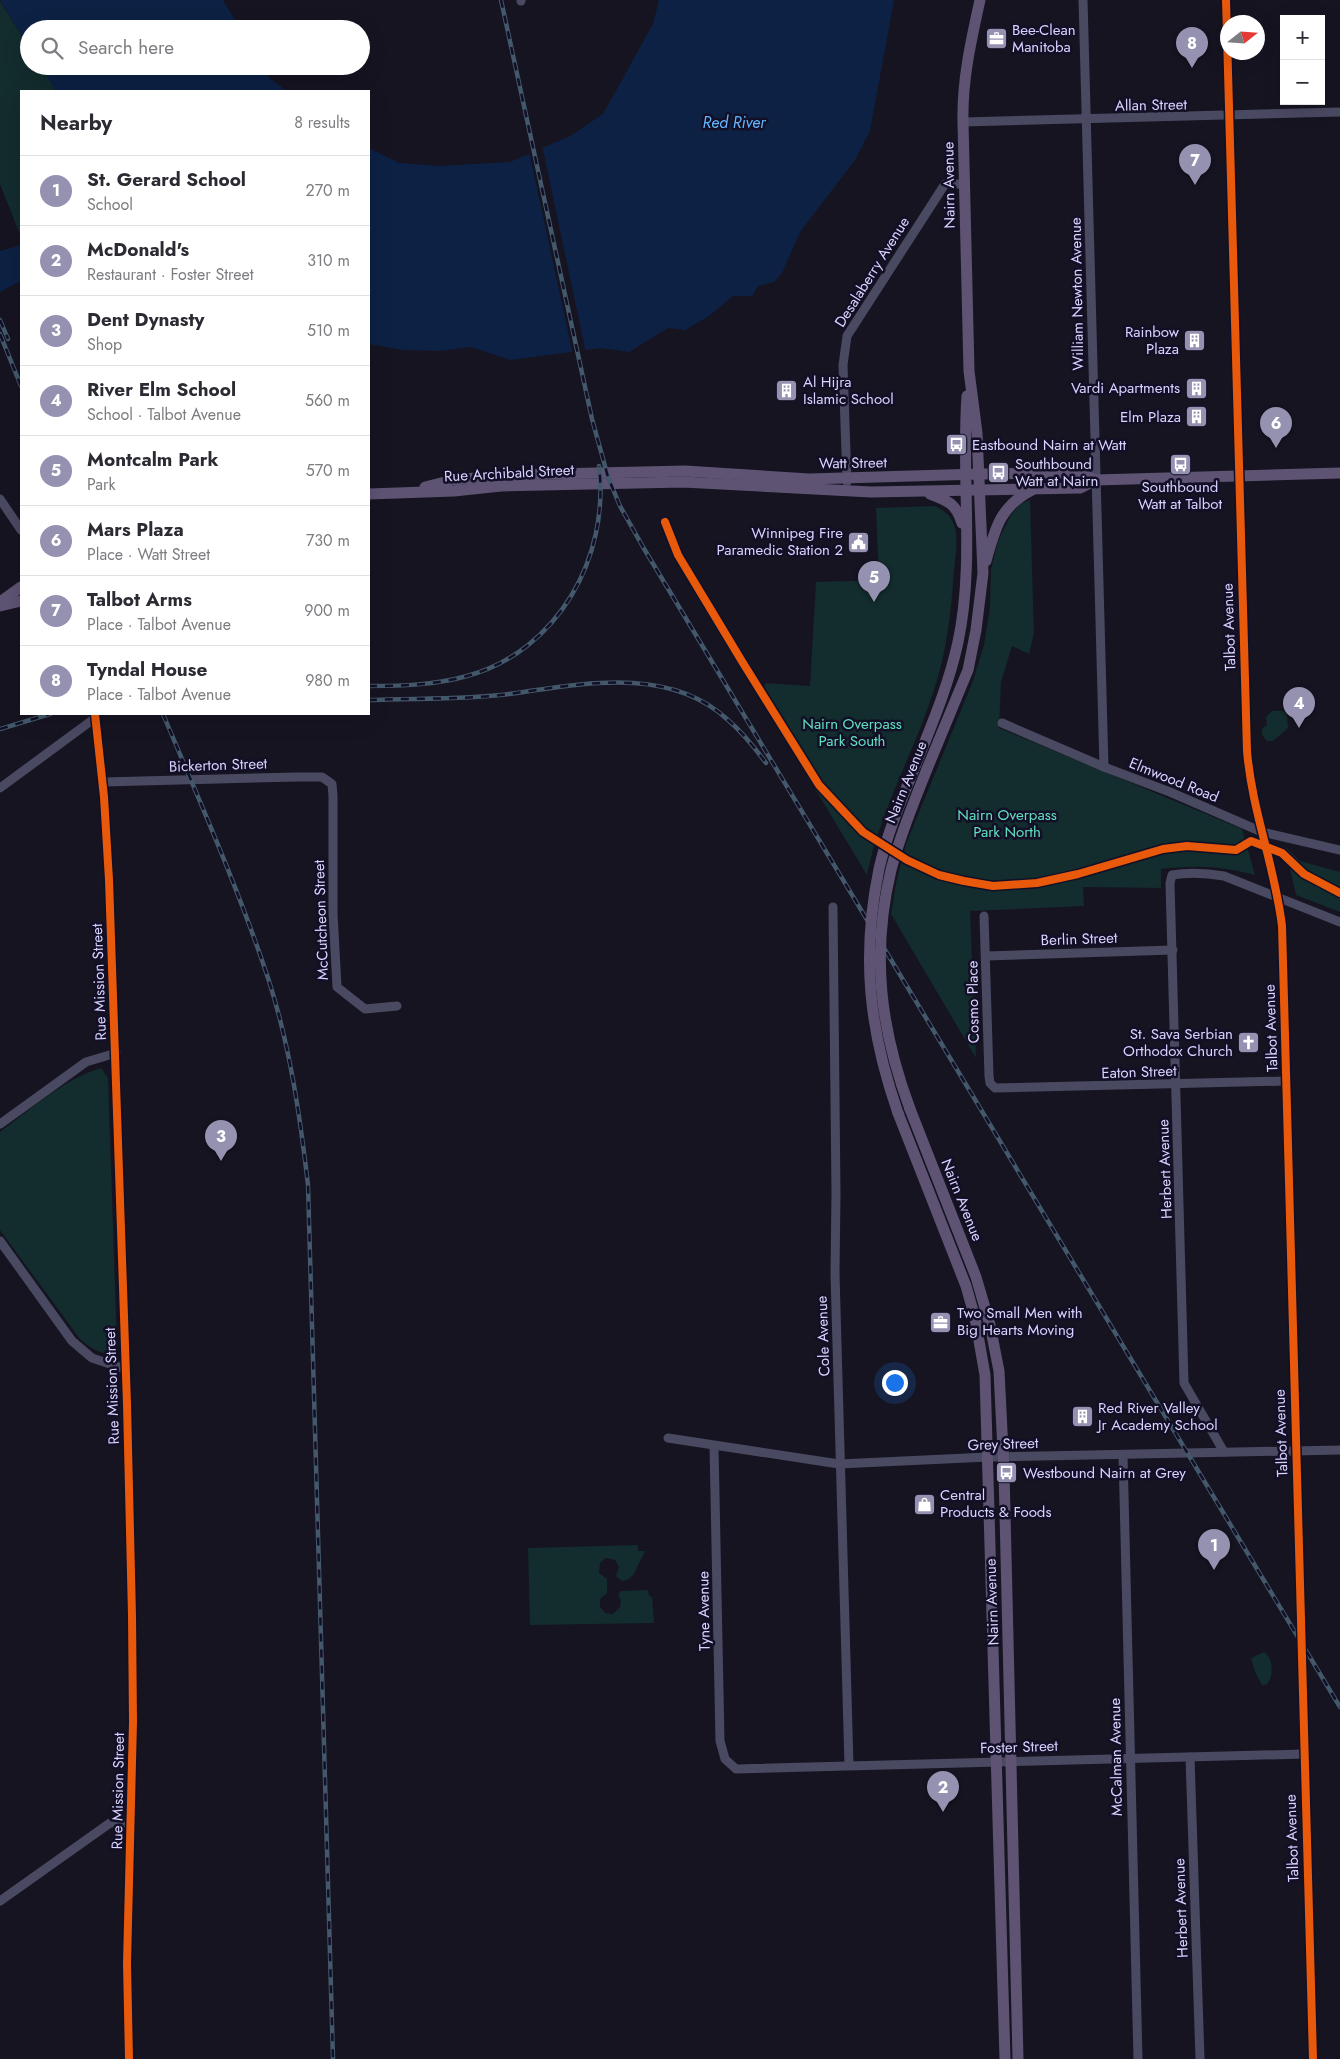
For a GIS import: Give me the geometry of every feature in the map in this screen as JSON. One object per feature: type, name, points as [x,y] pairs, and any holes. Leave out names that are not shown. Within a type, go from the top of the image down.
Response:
[{"type":"main road","name":"Nairn Avenue","points":[[980,0],[963,90],[963,122],[969,371],[980,474],[983,573],[975,637],[968,670],[903,830],[891,870],[881,940],[882,999],[886,1030],[904,1111],[973,1310],[985,1375],[1005,2059]]},
{"type":"main road","name":"Nairn Avenue","points":[[969,371],[965,434],[965,581],[958,643],[942,697],[892,826],[880,868],[872,912],[870,992],[875,1032],[885,1074],[904,1111],[976,1277],[989,1318],[999,1371],[1009,1653],[1018,2059]]},
{"type":"main road","name":"Watt Street","points":[[612,478],[685,471],[809,479],[1079,473],[1096,480],[1340,473]]},
{"type":"main road","name":"Watt Street","points":[[612,478],[848,491],[1080,488],[1096,480]]},
{"type":"main road","name":"Rue Archibald Street","points":[[370,494],[454,491],[612,478]]},
{"type":"main road","points":[[983,573],[996,527],[1002,516],[1011,504],[1034,489]]},
{"type":"main road","points":[[922,491],[944,499],[957,510],[966,536]]},
{"type":"main road","points":[[0,602],[20,588]]},
{"type":"main road","points":[[0,606],[20,601]]},
{"type":"main road","points":[[991,1561],[1006,1576]]},
{"type":"main road","points":[[994,1651],[1009,1653]]},
{"type":"main road","points":[[999,1852],[1014,1852]]},
{"type":"main road","points":[[1001,1918],[1016,1933]]},
{"type":"main road","points":[[1003,2006],[1016,2006]]},
{"type":"street","name":"William Newton Avenue","points":[[1083,0],[1104,767]]},
{"type":"street","name":"Talbot Avenue","points":[[1226,0],[1247,751],[1249,774],[1278,896],[1282,926],[1313,2059]]},
{"type":"street","name":"Allan Street","points":[[963,122],[1229,117],[1340,112]]},
{"type":"street","name":"Desalaberry Avenue","points":[[848,491],[843,365],[847,336],[945,184],[964,184]]},
{"type":"street","points":[[0,499],[20,529]]},
{"type":"street","points":[[0,788],[95,716]]},
{"type":"street","name":"Rue Mission Street","points":[[95,716],[103,782],[116,1053],[132,1616],[133,1722],[127,1963],[129,2059]]},
{"type":"street","name":"Elmwood Road","points":[[1002,723],[1262,832],[1340,850]]},
{"type":"street","name":"Bickerton Street","points":[[103,782],[322,777],[332,784]]},
{"type":"street","name":"McCutcheon Street","points":[[332,784],[333,913],[337,987],[365,1010],[397,1006]]},
{"type":"street","name":"Herbert Avenue","points":[[1224,1452],[1184,1383],[1170,882],[1172,875],[1204,873],[1224,876],[1278,896]]},
{"type":"street","points":[[1278,896],[1340,922]]},
{"type":"street","name":"Cole Avenue","points":[[833,906],[836,1193],[834,1274],[849,1765]]},
{"type":"street","name":"Cosmo Place","points":[[984,916],[989,1076],[992,1087]]},
{"type":"street","name":"Berlin Street","points":[[986,956],[1173,950]]},
{"type":"street","points":[[0,1124],[86,1062],[116,1053]]},
{"type":"street","name":"Eaton Street","points":[[992,1087],[1000,1090],[1286,1081]]},
{"type":"street","points":[[0,1241],[72,1341],[92,1358],[125,1369]]},
{"type":"street","name":"Grey Street","points":[[668,1438],[840,1464],[988,1457],[1340,1450]]},
{"type":"street","name":"Tyne Avenue","points":[[714,1446],[720,1741],[725,1759],[736,1769]]},
{"type":"street","name":"McCalman Avenue","points":[[1123,1454],[1138,2059]]},
{"type":"street","name":"Foster Street","points":[[736,1769],[1304,1754]]},
{"type":"street","name":"Herbert Avenue","points":[[1190,1757],[1200,2059]]},
{"type":"street","points":[[0,1901],[110,1824],[131,1823]]},
{"type":"green space","points":[[0,1],[20,33],[20,75],[46,75],[55,90],[20,90],[20,234],[0,184]]},
{"type":"green space","name":"Nairn Overpass Park North","points":[[1030,500],[1034,633],[1029,654],[1012,646],[1001,682],[999,728],[1242,829],[1255,875],[1208,867],[1161,869],[1161,888],[1083,887],[1084,906],[970,911],[976,1058],[891,914],[896,883],[906,844],[973,681],[984,645],[990,607],[991,569],[998,541],[1011,515],[1020,504]]},
{"type":"green space","name":"Nairn Overpass Park South","points":[[935,506],[944,511],[950,518],[954,525],[957,542],[948,631],[934,690],[880,828],[867,875],[759,696],[766,683],[810,686],[816,582],[879,580],[876,508]]},
{"type":"green space","points":[[1272,711],[1284,711],[1287,715],[1288,728],[1273,741],[1267,741],[1262,735],[1262,729],[1267,725],[1266,717]]},
{"type":"green space","points":[[1285,847],[1300,861],[1340,872],[1340,912],[1296,895]]},
{"type":"green space","points":[[101,1068],[108,1078],[117,1346],[113,1353],[103,1353],[95,1350],[80,1339],[0,1230],[0,1132],[61,1087],[74,1079]]},
{"type":"green space","points":[[638,1545],[638,1551],[645,1551],[633,1574],[627,1580],[622,1581],[616,1576],[619,1567],[615,1560],[606,1558],[600,1563],[599,1573],[607,1579],[607,1593],[600,1599],[600,1607],[605,1613],[613,1614],[620,1607],[621,1600],[618,1595],[621,1591],[648,1590],[649,1596],[652,1597],[654,1623],[530,1625],[528,1548]]},
{"type":"green space","points":[[1264,1652],[1270,1659],[1272,1673],[1269,1682],[1266,1685],[1262,1685],[1255,1672],[1251,1658]]},
{"type":"water","points":[[0,0],[223,0],[235,20],[20,20],[20,32]]},
{"type":"water","name":"Red River","points":[[659,0],[894,0],[870,131],[855,160],[800,232],[782,273],[774,282],[758,286],[752,296],[733,296],[709,316],[685,330],[668,328],[629,352],[601,348],[510,360],[471,347],[439,351],[404,350],[370,344],[370,148],[399,163],[439,166],[510,162],[570,136],[603,114],[653,24]]},
{"type":"water","points":[[46,75],[267,75],[286,90],[55,90]]},
{"type":"water","points":[[20,245],[20,282],[0,292],[0,251]]},
{"type":"pier","points":[[542,145],[586,353],[573,355],[529,151]]},
{"type":"railway","points":[[501,0],[592,419],[608,477],[620,506],[1340,1707]]},
{"type":"railway","points":[[0,320],[8,339]]},
{"type":"railway","points":[[0,334],[20,384]]},
{"type":"railway","points":[[370,686],[418,684],[467,676],[499,664],[528,645],[552,623],[571,596],[586,566],[596,534],[600,500],[599,466]]},
{"type":"railway","points":[[370,700],[492,696],[594,683],[652,685],[679,691],[705,703],[728,720],[753,746],[766,763]]},
{"type":"railway","points":[[0,729],[47,715]]},
{"type":"railway","points":[[163,715],[232,880],[269,981],[283,1031],[298,1108],[305,1159],[308,1185],[333,2059]]},
{"type":"cycle path","points":[[1226,0],[1247,751],[1254,795],[1279,904],[1282,926],[1313,2059]]},
{"type":"cycle path","points":[[665,522],[678,555],[819,785],[863,832],[907,860],[939,875],[993,886],[1037,883],[1078,874],[1163,849],[1187,846],[1236,850],[1251,841],[1282,853],[1304,874],[1340,893]]},
{"type":"cycle path","points":[[95,715],[104,797],[109,880],[127,1404],[133,1722],[127,1963],[129,2059]]},
{"type":"place","name":"Bee-Clean Manitoba","points":[[996,39]]},
{"type":"place","name":"Tyndal House","points":[[1192,68]]},
{"type":"place","name":"Talbot Arms","points":[[1195,185]]},
{"type":"place","name":"Rainbow Plaza","points":[[1195,341]]},
{"type":"place","name":"Vardi Apartments","points":[[1196,388]]},
{"type":"place","name":"Al Hijra Islamic School","points":[[787,391]]},
{"type":"place","name":"Elm Plaza","points":[[1197,417]]},
{"type":"place","name":"Eastbound Nairn at Watt","points":[[956,445]]},
{"type":"place","name":"Mars Plaza","points":[[1276,448]]},
{"type":"place","name":"Southbound Watt at Talbot","points":[[1180,464]]},
{"type":"place","name":"Southbound Watt at Nairn","points":[[999,473]]},
{"type":"place","name":"Winnipeg Fire Paramedic Station 2","points":[[859,542]]},
{"type":"place","name":"Montcalm Park","points":[[874,602]]},
{"type":"place","name":"River Elm School","points":[[1299,728]]},
{"type":"place","name":"St. Sava Serbian Orthodox Church","points":[[1249,1043]]},
{"type":"place","name":"Dent Dynasty","points":[[221,1161]]},
{"type":"place","name":"Two Small Men with Big Hearts Moving","points":[[941,1322]]},
{"type":"place","name":"Red River Valley Jr Academy School","points":[[1082,1417]]},
{"type":"place","name":"Westbound Nairn at Grey","points":[[1007,1473]]},
{"type":"place","name":"Central Products & Foods","points":[[924,1504]]},
{"type":"place","name":"St. Gerard School","points":[[1214,1570]]},
{"type":"place","name":"McDonald's","points":[[943,1812]]}]
